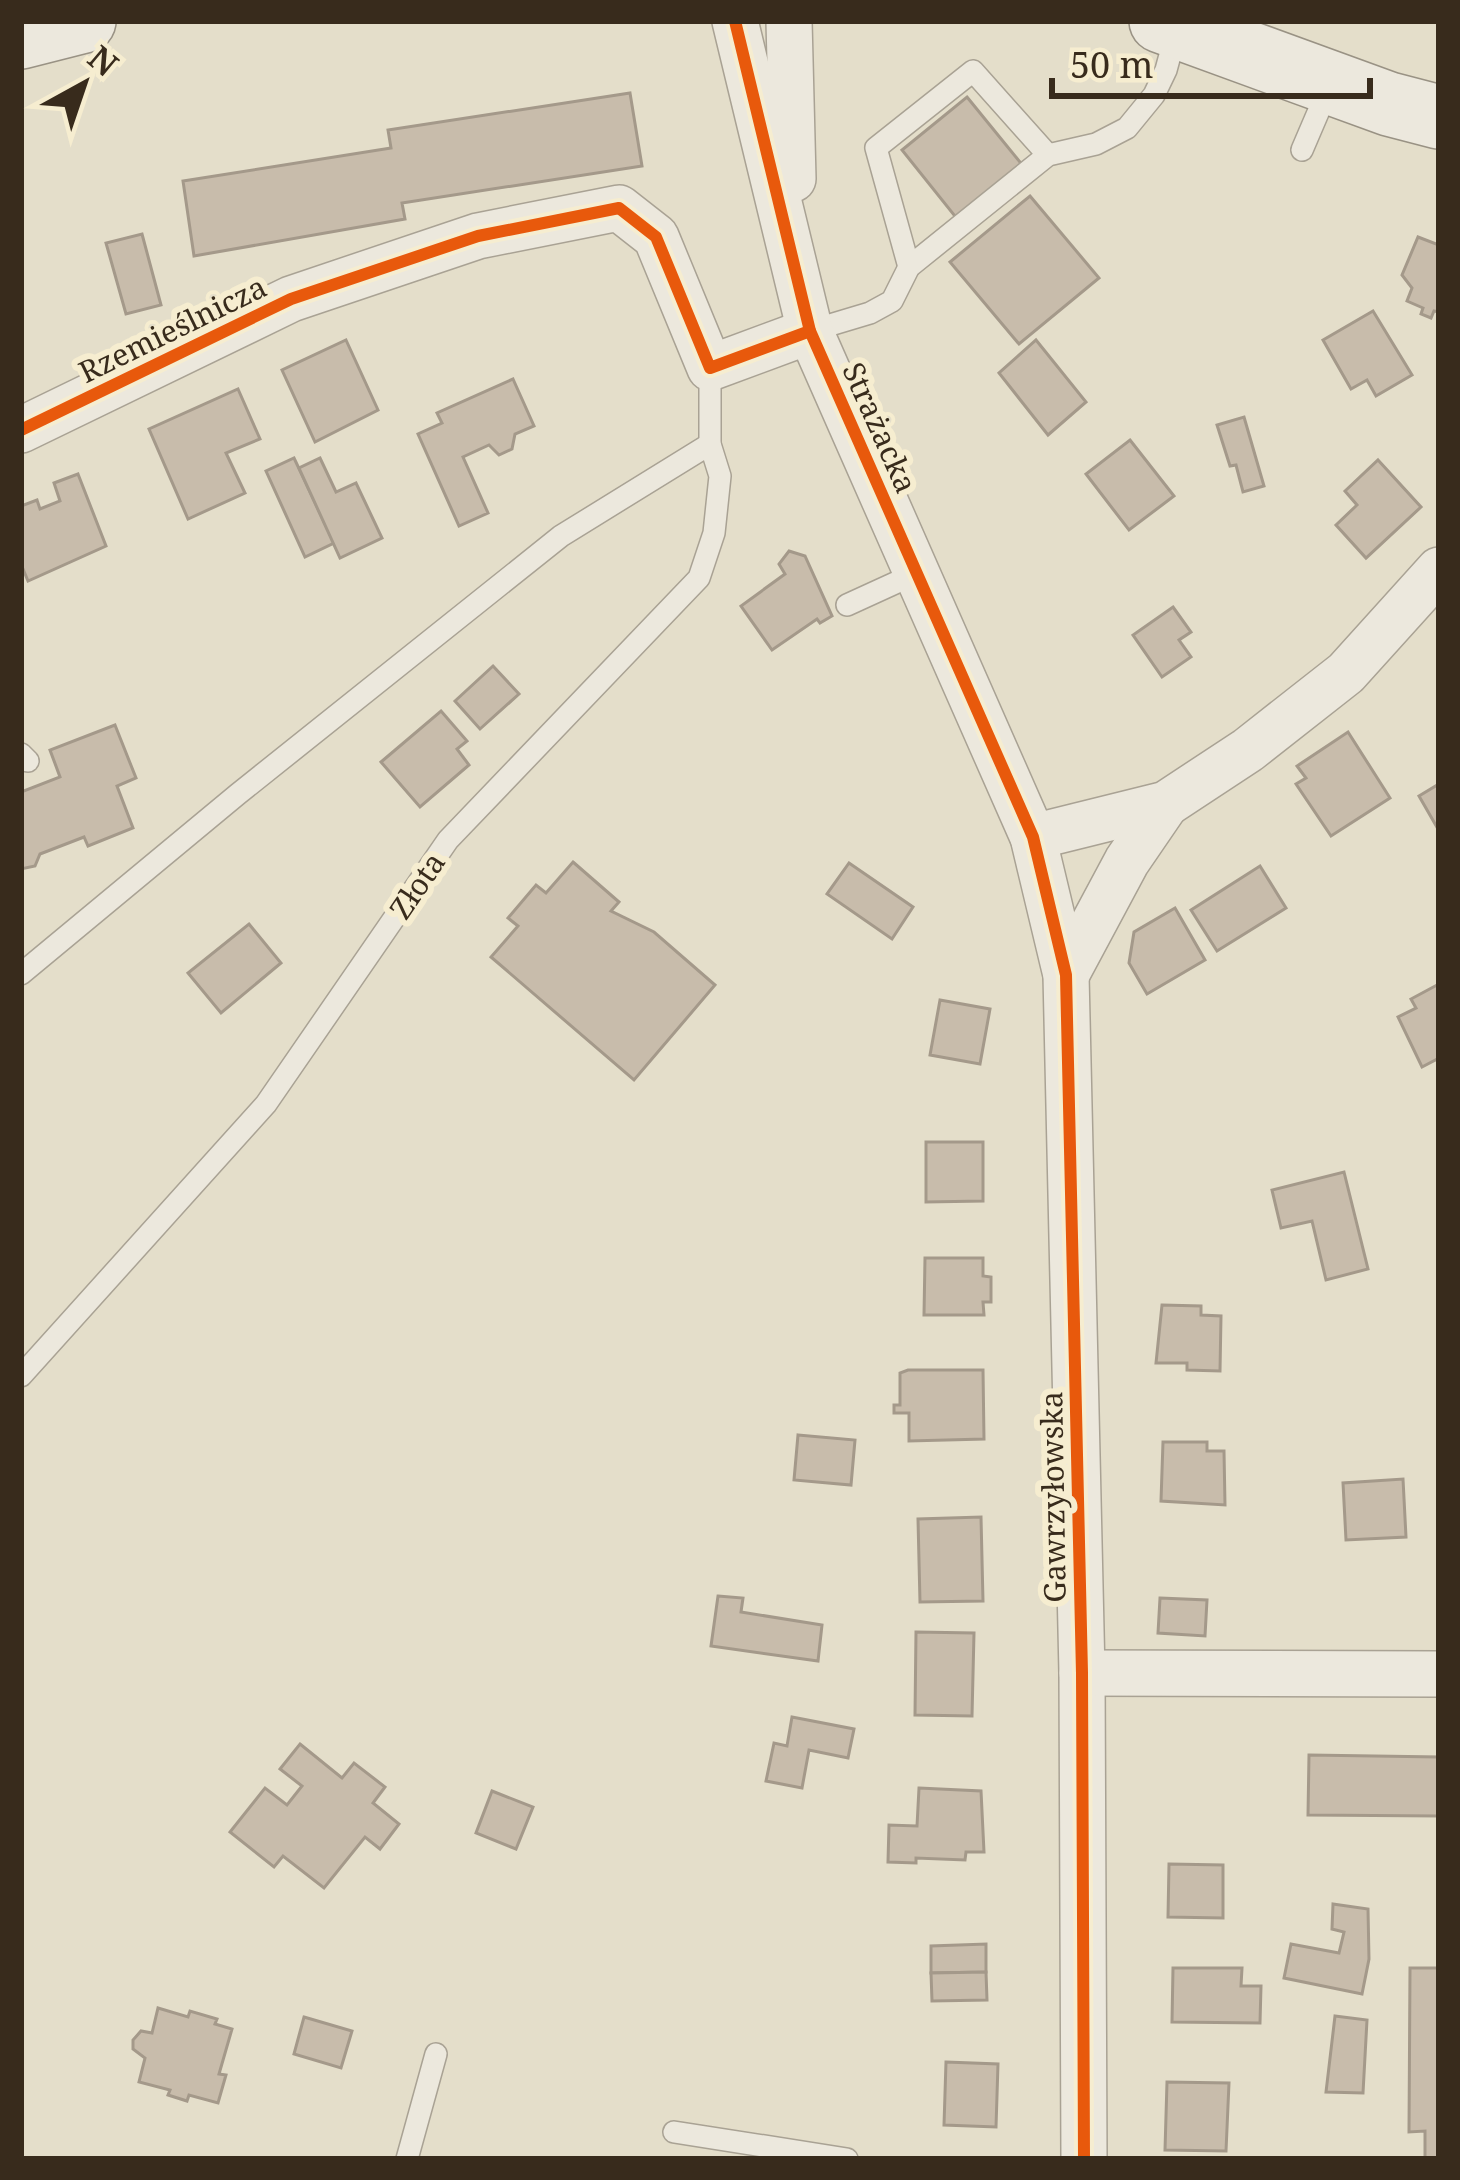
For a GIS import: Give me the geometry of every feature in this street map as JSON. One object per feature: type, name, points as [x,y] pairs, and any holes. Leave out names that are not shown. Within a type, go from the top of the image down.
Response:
[{"type":"street","points":[[21,37],[84,21]]},
{"type":"street","name":"Strażacka","points":[[734,21],[810,331],[1033,837]]},
{"type":"street","name":"Strażacka","points":[[790,21],[797,278]]},
{"type":"street","points":[[1169,24],[1414,111],[1439,139]]},
{"type":"street","name":"Rzemieślnicza","points":[[21,430],[291,299],[478,236],[619,208],[656,237],[710,368]]},
{"type":"street","points":[[710,368],[810,331]]},
{"type":"street","name":"Gawrzyłowska","points":[[1084,2159],[1082,1673],[1066,975],[1033,837],[1166,804],[1248,750],[1346,673],[1439,569]]},
{"type":"street","name":"Gawrzyłowska","points":[[1066,975],[1126,861],[1166,804]]},
{"type":"street","points":[[1082,1673],[1439,1674]]},
{"type":"lane","points":[[810,331],[870,313],[892,301],[909,267],[1048,155],[1096,144],[1127,128],[1154,95],[1166,70],[1169,24]]},
{"type":"lane","points":[[909,267],[877,148],[892,135],[973,71],[1048,155]]},
{"type":"lane","points":[[1302,150],[1331,81]]},
{"type":"lane","name":"Złota","points":[[21,1376],[266,1104],[448,840],[699,578],[714,533],[720,476],[710,444],[710,368]]},
{"type":"lane","points":[[21,974],[561,536],[710,444]]},
{"type":"lane","points":[[847,605],[917,573]]},
{"type":"lane","points":[[407,2159],[436,2054]]},
{"type":"lane","points":[[674,2132],[847,2159]]},
{"type":"building","points":[[630,93],[642,166],[402,203],[405,219],[194,256],[183,181],[391,148],[388,130]]},
{"type":"building","points":[[967,97],[1024,167],[958,220],[902,150]]},
{"type":"building","points":[[1030,196],[1099,278],[1019,344],[950,262]]},
{"type":"building","points":[[142,234],[161,305],[126,314],[106,243]]},
{"type":"building","points":[[1418,237],[1439,245],[1439,312],[1434,311],[1431,318],[1407,301],[1412,288],[1402,275]]},
{"type":"building","points":[[1373,311],[1412,375],[1376,396],[1367,380],[1351,389],[1323,340]]},
{"type":"building","points":[[346,340],[378,410],[315,442],[282,370]]},
{"type":"building","points":[[1036,340],[1086,402],[1048,435],[999,373]]},
{"type":"building","points":[[513,379],[534,426],[515,434],[512,449],[499,455],[489,445],[463,457],[488,513],[459,526],[418,434],[442,423],[437,413]]},
{"type":"building","points":[[238,389],[260,439],[226,453],[245,493],[188,519],[149,429]]},
{"type":"building","points":[[1244,417],[1264,486],[1243,492],[1217,425]]},
{"type":"building","points":[[1130,440],[1174,496],[1129,530],[1086,474]]},
{"type":"building","points":[[294,458],[334,543],[305,557],[266,471]]},
{"type":"building","points":[[320,458],[336,492],[356,483],[382,538],[340,558],[299,468]]},
{"type":"building","points":[[1378,460],[1421,507],[1366,558],[1336,525],[1357,505],[1345,491]]},
{"type":"building","points":[[78,474],[106,546],[28,581],[21,564],[21,506],[37,500],[40,509],[60,501],[54,483]]},
{"type":"building","points":[[789,551],[805,556],[832,616],[820,623],[817,619],[772,650],[741,606],[785,574],[779,564]]},
{"type":"building","points":[[1173,607],[1191,632],[1179,640],[1191,657],[1162,677],[1133,635]]},
{"type":"building","points":[[493,666],[519,694],[480,729],[455,701]]},
{"type":"building","points":[[441,711],[467,741],[457,749],[469,765],[420,807],[381,762]]},
{"type":"building","points":[[115,725],[136,778],[117,786],[133,828],[88,846],[84,837],[40,854],[35,866],[21,869],[21,792],[60,777],[50,750]]},
{"type":"building","points":[[1348,732],[1390,798],[1331,836],[1296,784],[1306,778],[1297,766]]},
{"type":"building","points":[[1439,784],[1439,828],[1438,829],[1419,796]]},
{"type":"building","points":[[573,862],[619,902],[611,911],[654,932],[715,985],[634,1080],[491,957],[518,926],[508,918],[536,885],[546,893]]},
{"type":"building","points":[[849,863],[913,907],[892,939],[827,894]]},
{"type":"building","points":[[1260,866],[1286,908],[1217,951],[1191,910]]},
{"type":"building","points":[[1175,908],[1205,960],[1147,994],[1129,963],[1134,932]]},
{"type":"building","points":[[249,924],[281,963],[221,1013],[188,973]]},
{"type":"building","points":[[1439,984],[1439,1058],[1422,1067],[1398,1017],[1416,1008],[1411,999]]},
{"type":"building","points":[[940,1000],[990,1009],[980,1064],[930,1055]]},
{"type":"building","points":[[926,1142],[983,1142],[983,1201],[926,1202]]},
{"type":"building","points":[[1344,1172],[1368,1269],[1326,1280],[1312,1221],[1281,1228],[1272,1190]]},
{"type":"building","points":[[925,1258],[983,1258],[983,1276],[991,1277],[991,1302],[983,1302],[984,1315],[924,1315]]},
{"type":"building","points":[[1162,1305],[1201,1306],[1201,1315],[1221,1316],[1220,1371],[1187,1370],[1187,1363],[1156,1363]]},
{"type":"building","points":[[983,1370],[984,1439],[909,1441],[909,1413],[894,1413],[894,1405],[900,1405],[900,1373]]},
{"type":"building","points":[[798,1435],[855,1440],[851,1485],[794,1480]]},
{"type":"building","points":[[1163,1442],[1207,1442],[1207,1451],[1224,1451],[1225,1505],[1161,1501]]},
{"type":"building","points":[[1403,1479],[1406,1537],[1346,1540],[1343,1483]]},
{"type":"building","points":[[981,1517],[983,1601],[920,1602],[918,1519]]},
{"type":"building","points":[[718,1596],[743,1598],[741,1612],[822,1625],[818,1661],[711,1646]]},
{"type":"building","points":[[1160,1598],[1207,1600],[1205,1636],[1158,1633]]},
{"type":"building","points":[[916,1632],[974,1633],[972,1716],[915,1715]]},
{"type":"building","points":[[792,1717],[854,1729],[848,1758],[809,1750],[802,1788],[766,1781],[774,1743],[787,1746]]},
{"type":"building","points":[[300,1744],[342,1778],[354,1763],[385,1787],[373,1803],[399,1824],[380,1849],[365,1837],[324,1888],[283,1856],[274,1867],[230,1832],[265,1788],[287,1805],[302,1786],[280,1769]]},
{"type":"building","points":[[1309,1755],[1439,1757],[1439,1816],[1308,1815]]},
{"type":"building","points":[[919,1788],[981,1791],[984,1852],[966,1852],[965,1860],[888,1862],[889,1825],[917,1826]]},
{"type":"building","points":[[492,1791],[533,1807],[516,1849],[476,1833]]},
{"type":"building","points":[[1169,1864],[1223,1865],[1223,1918],[1168,1917]]},
{"type":"building","points":[[1333,1904],[1368,1909],[1369,1959],[1362,1994],[1284,1978],[1291,1944],[1339,1953],[1344,1932],[1332,1929]]},
{"type":"building","points":[[986,1944],[986,1972],[931,1973],[931,1946]]},
{"type":"building","points":[[1173,1968],[1242,1968],[1241,1986],[1261,1986],[1260,2023],[1172,2022]]},
{"type":"building","points":[[1410,1968],[1439,1968],[1439,2159],[1425,2159],[1425,2131],[1409,2132]]},
{"type":"building","points":[[986,1972],[987,2000],[932,2001],[931,1973]]},
{"type":"building","points":[[158,2008],[188,2017],[190,2011],[232,2029],[219,2074],[226,2075],[218,2103],[189,2095],[187,2101],[168,2095],[170,2090],[139,2082],[145,2058],[133,2049],[133,2040],[141,2031],[152,2033]]},
{"type":"building","points":[[1335,2016],[1367,2020],[1363,2093],[1326,2092]]},
{"type":"building","points":[[304,2017],[352,2031],[341,2068],[294,2054]]},
{"type":"building","points":[[946,2062],[998,2064],[996,2127],[944,2125]]},
{"type":"building","points":[[1167,2082],[1229,2083],[1226,2151],[1165,2150]]},
{"type":"cycle path","points":[[735,21],[810,331],[1033,837],[1066,975],[1082,1673],[1084,2159]]},
{"type":"cycle path","points":[[21,430],[291,299],[478,236],[619,208],[656,237],[710,368],[810,331]]}]
